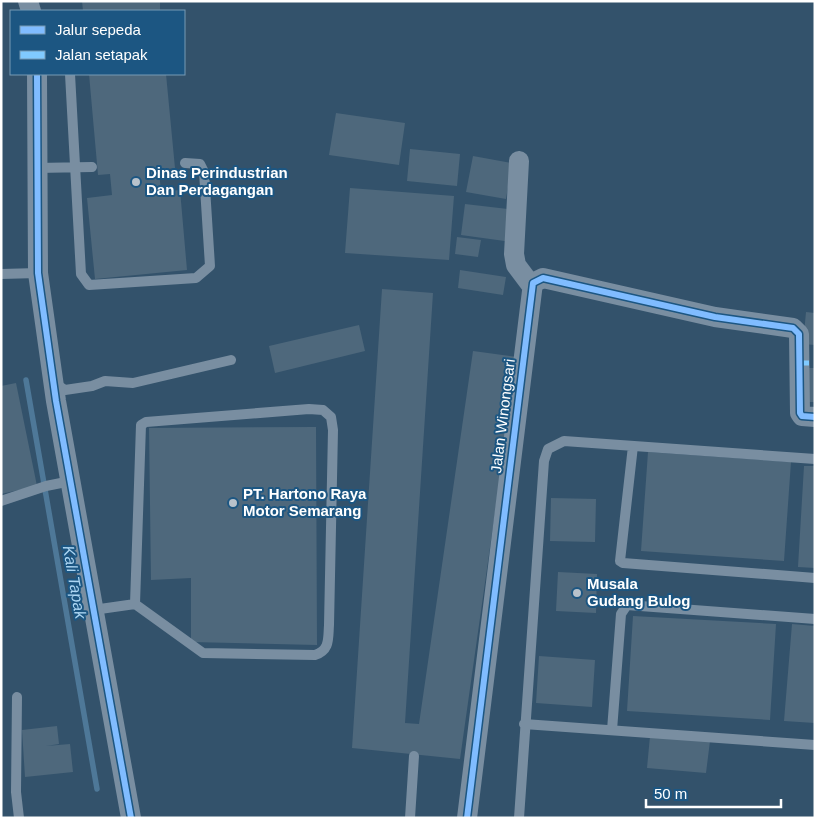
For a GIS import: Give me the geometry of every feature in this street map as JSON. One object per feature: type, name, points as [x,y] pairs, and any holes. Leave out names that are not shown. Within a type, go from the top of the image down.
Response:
[{"type":"street","points":[[37,75],[38,273],[54,383],[131,818]]},
{"type":"street","points":[[519,161],[514,254],[516,266],[531,285],[543,278],[715,317],[793,328],[799,334],[807,363],[800,413],[802,416],[815,417]]},
{"type":"street","name":"Jalan Winongsari","points":[[467,818],[531,285]]},
{"type":"lane","points":[[70,75],[81,274],[89,286],[196,278],[210,266],[204,172],[200,164],[185,163]]},
{"type":"lane","points":[[36,168],[92,167]]},
{"type":"lane","points":[[1,274],[38,273]]},
{"type":"lane","points":[[54,383],[65,390],[92,386],[105,381],[133,383],[231,360]]},
{"type":"lane","points":[[93,610],[135,604],[203,653],[315,655],[323,653],[327,647],[329,624],[333,430],[331,417],[322,410],[309,409],[146,422],[141,426],[135,604]]},
{"type":"lane","points":[[519,818],[524,724],[544,461],[548,449],[564,441],[815,459]]},
{"type":"lane","points":[[633,446],[620,561],[622,563],[815,578]]},
{"type":"lane","points":[[1,501],[46,486],[71,481]]},
{"type":"lane","points":[[612,730],[621,614],[627,605],[815,619]]},
{"type":"lane","points":[[17,697],[16,792],[19,818]]},
{"type":"lane","points":[[524,724],[815,745]]},
{"type":"lane","points":[[410,818],[414,756]]},
{"type":"building","points":[[82,1],[160,1],[160,10],[83,10]]},
{"type":"building","name":"Dinas Perindustrian Dan Perdagangan","points":[[89,75],[166,75],[175,168],[159,170],[161,192],[180,190],[187,270],[95,279],[87,198],[112,195],[110,174],[98,175]]},
{"type":"building","points":[[336,113],[405,123],[399,165],[329,155]]},
{"type":"building","points":[[410,149],[460,154],[457,186],[407,181]]},
{"type":"building","points":[[473,156],[512,163],[506,199],[466,192]]},
{"type":"building","points":[[350,188],[454,196],[449,260],[345,253]]},
{"type":"building","points":[[465,204],[516,210],[512,242],[461,235]]},
{"type":"building","points":[[457,237],[481,240],[478,257],[455,254]]},
{"type":"building","points":[[460,270],[506,277],[503,295],[458,288]]},
{"type":"building","points":[[382,289],[433,293],[405,723],[419,724],[473,351],[517,357],[460,759],[352,748]]},
{"type":"building","points":[[806,312],[815,313],[815,345],[803,344]]},
{"type":"building","points":[[359,325],[365,351],[275,373],[269,346]]},
{"type":"building","points":[[808,368],[815,368],[815,402],[806,402]]},
{"type":"building","points":[[16,383],[37,486],[1,494],[1,386]]},
{"type":"building","name":"PT. Hartono Raya Motor Semarang","points":[[316,427],[317,645],[191,642],[191,578],[151,580],[149,428]]},
{"type":"building","points":[[648,452],[791,462],[784,561],[641,551]]},
{"type":"building","points":[[804,466],[815,466],[815,568],[798,567]]},
{"type":"building","points":[[551,498],[596,499],[595,542],[550,541]]},
{"type":"building","name":"Musala Gudang Bulog","points":[[558,572],[597,574],[596,613],[556,611]]},
{"type":"building","points":[[633,616],[776,624],[770,720],[627,711]]},
{"type":"building","points":[[792,624],[815,626],[815,723],[784,721]]},
{"type":"building","points":[[539,656],[595,660],[592,707],[536,703]]},
{"type":"building","points":[[57,726],[59,744],[46,746],[70,744],[73,772],[25,777],[22,730]]},
{"type":"building","points":[[650,736],[710,741],[706,773],[647,768]]},
{"type":"waterway","name":"Kali Tapak","points":[[26,380],[97,789]]},
{"type":"marked path","points":[[799,363],[815,363]]},
{"type":"cycle path","points":[[37,75],[38,273],[56,401],[131,818]]},
{"type":"cycle path","points":[[467,818],[533,283],[543,278],[715,317],[793,328],[799,334],[800,413],[802,416],[815,417]]},
{"type":"place","name":"Dinas Perindustrian Dan Perdagangan","points":[[136,182]]},
{"type":"place","name":"PT. Hartono Raya Motor Semarang","points":[[233,503]]},
{"type":"place","name":"Musala Gudang Bulog","points":[[577,593]]}]
